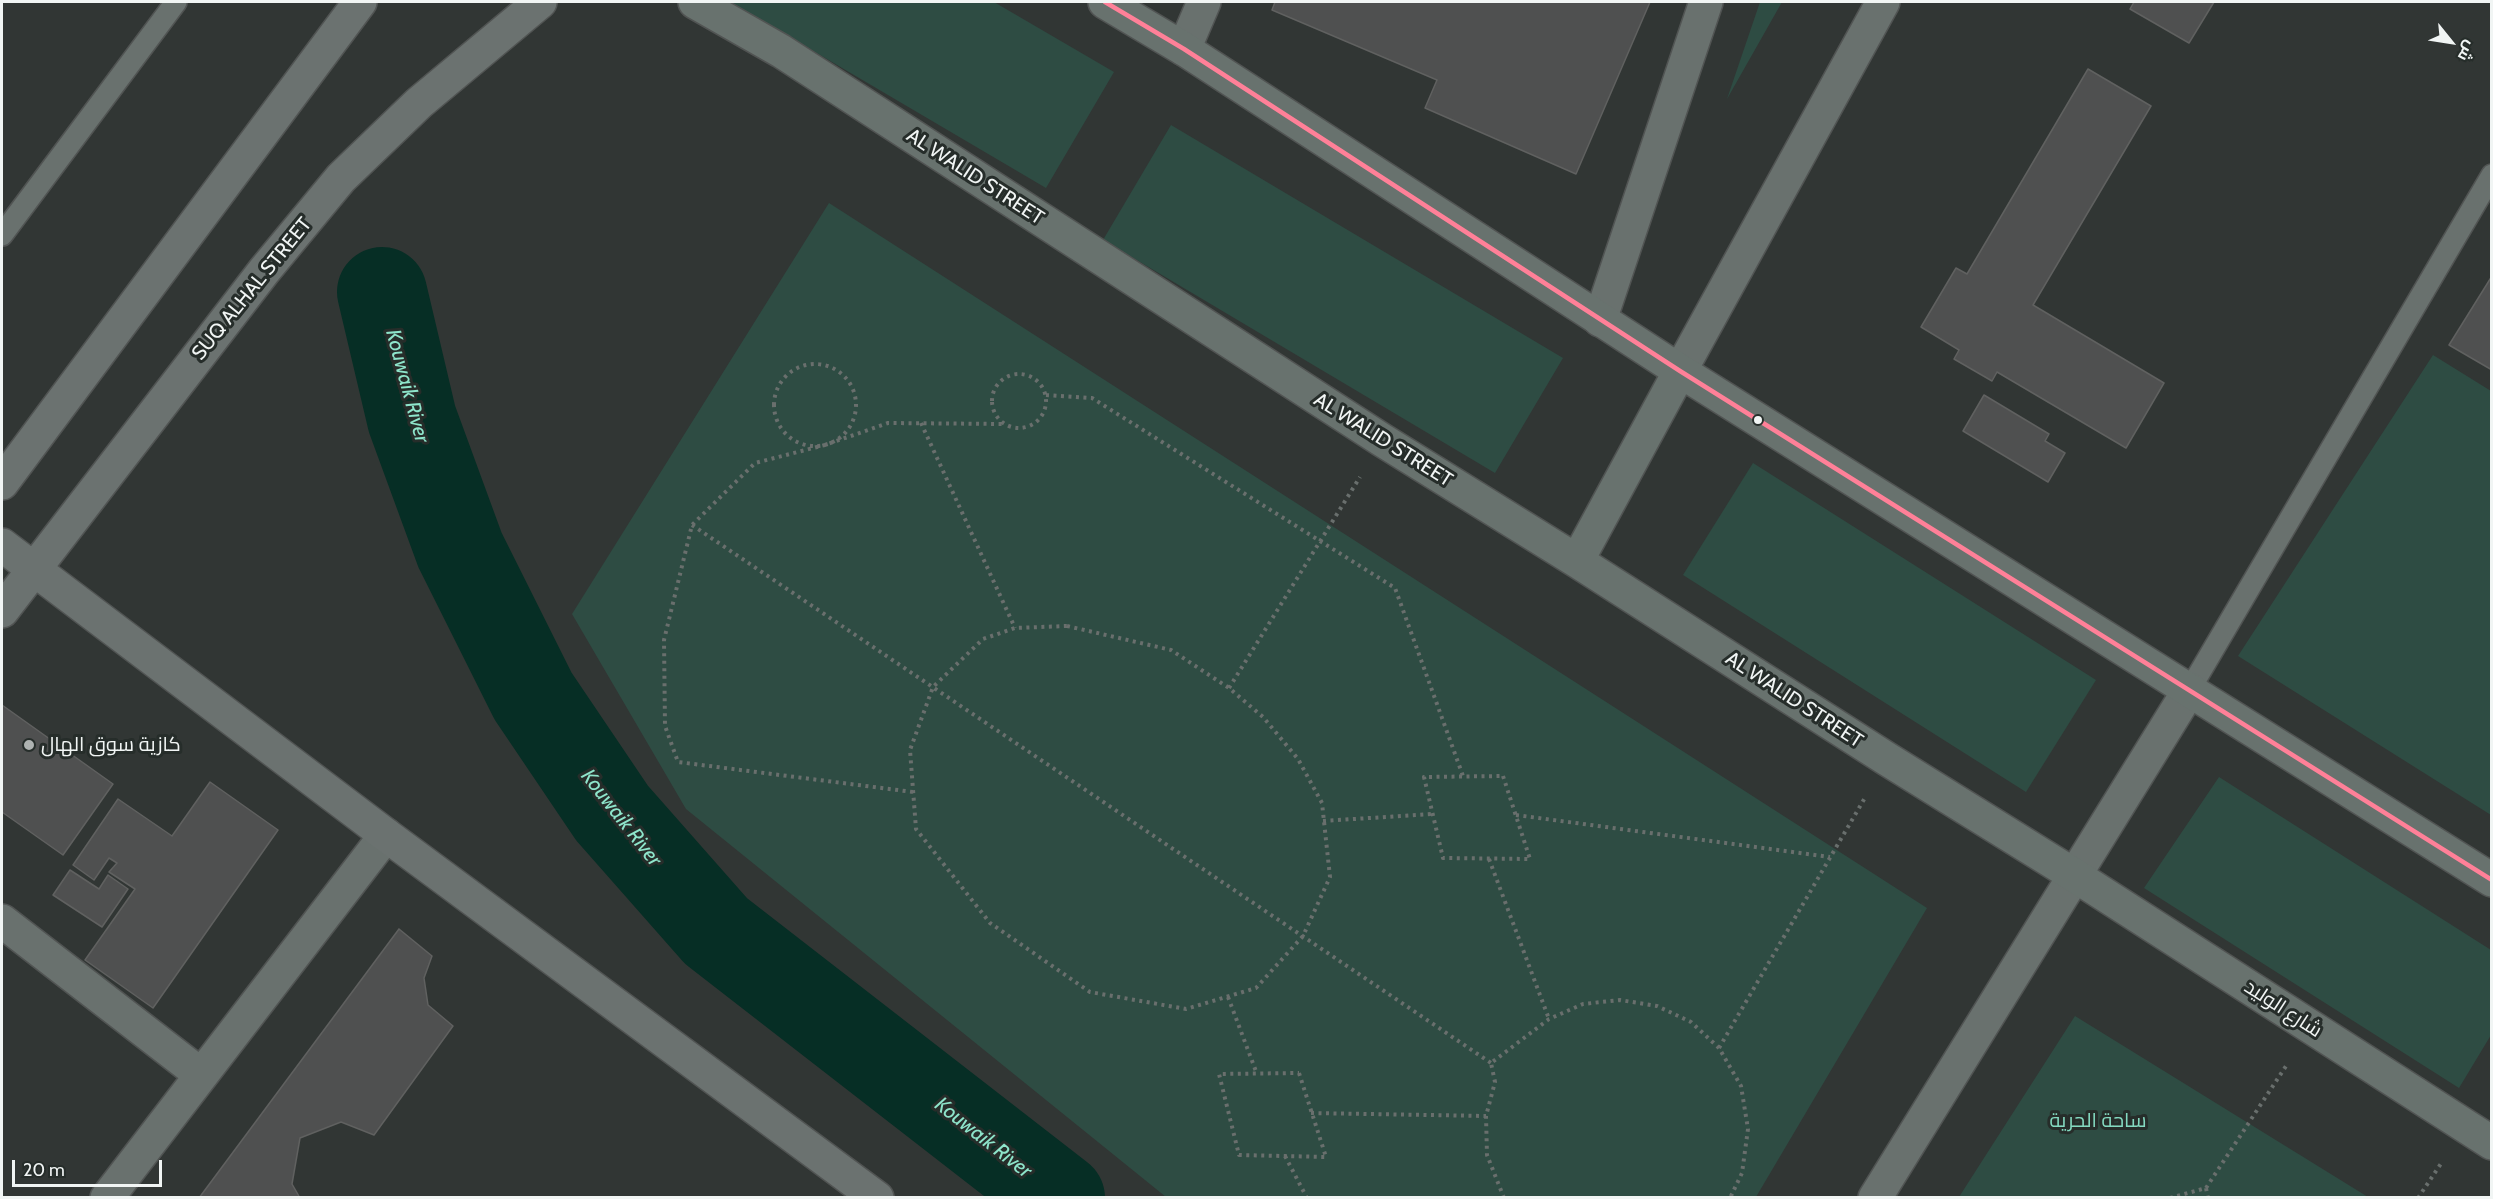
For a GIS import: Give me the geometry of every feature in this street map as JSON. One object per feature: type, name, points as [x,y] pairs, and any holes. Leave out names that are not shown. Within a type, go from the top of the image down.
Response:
[{"type":"main road","points":[[2,483],[360,2]]},
{"type":"main road","name":"SUQ ALHAL STREET","points":[[2,611],[32,568],[264,271],[341,178],[419,103],[540,2]]},
{"type":"main road","name":"AL WALID STREET","points":[[695,2],[781,51],[1382,440],[2074,875]]},
{"type":"main road","points":[[1105,2],[1184,49],[1680,371],[2492,880]]},
{"type":"main road","points":[[1577,561],[1680,371]]},
{"type":"main road","points":[[2,545],[387,835],[877,1197]]},
{"type":"main road","name":"شارع الوليد","points":[[2074,875],[2492,1143]]},
{"type":"street","points":[[1184,49],[1204,2]]},
{"type":"street","points":[[1600,320],[1706,2]]},
{"type":"street","points":[[1680,371],[1883,2]]},
{"type":"street","points":[[1875,1197],[2190,689]]},
{"type":"street","points":[[107,1197],[387,835]]},
{"type":"street","points":[[2,921],[200,1074]]},
{"type":"lane","points":[[2,235],[176,2]]},
{"type":"lane","points":[[2190,689],[2492,175]]},
{"type":"path","points":[[812,363],[824,364],[845,376],[856,398],[857,410],[853,422],[836,441],[825,445],[813,447],[801,444],[781,429],[775,418],[775,394],[781,382],[794,370],[812,363]]},
{"type":"path","points":[[913,792],[678,762],[665,726],[664,640],[692,525],[755,463],[825,445],[888,423],[1005,424],[1014,427],[1032,425],[1044,412],[1046,395],[1042,387],[1029,376],[1011,375],[1004,379],[993,393],[992,402],[999,418],[1005,424]]},
{"type":"path","points":[[1046,395],[1092,398],[1395,588],[1463,776]]},
{"type":"path","points":[[921,423],[1015,628]]},
{"type":"path","points":[[1229,688],[1382,440]]},
{"type":"path","points":[[692,525],[1491,1062],[1495,1082],[1486,1116],[1487,1155],[1504,1197]]},
{"type":"path","points":[[1067,626],[1171,650],[1229,688],[1263,717],[1298,759],[1322,803],[1330,878],[1303,936],[1256,988],[1186,1009],[1090,992],[990,923],[916,829],[910,750],[933,687],[983,639],[1015,628],[1067,626]]},
{"type":"path","points":[[1719,1048],[1887,759]]},
{"type":"path","points":[[1463,776],[1503,776],[1530,859],[1443,858],[1424,777],[1463,776]]},
{"type":"path","points":[[1323,821],[1432,814]]},
{"type":"path","points":[[1516,815],[1830,857]]},
{"type":"path","points":[[1489,859],[1549,1019]]},
{"type":"path","points":[[1228,996],[1257,1074]]},
{"type":"path","points":[[1491,1062],[1549,1019],[1583,1004],[1620,1000],[1657,1006],[1691,1022],[1719,1048],[1741,1086],[1748,1129],[1742,1173],[1730,1197]]},
{"type":"path","points":[[2170,1197],[2206,1188],[2311,1027]]},
{"type":"path","points":[[1299,1073],[1311,1113],[1326,1157],[1239,1155],[1219,1074],[1299,1073]]},
{"type":"path","points":[[1311,1113],[1486,1116]]},
{"type":"path","points":[[1285,1156],[1307,1197]]},
{"type":"path","points":[[2206,1188],[2208,1197]]},
{"type":"green space","points":[[730,2],[994,2],[1114,72],[1046,188]]},
{"type":"green space","points":[[1760,2],[1782,2],[1727,99]]},
{"type":"green space","points":[[1171,125],[1563,358],[1495,473],[1103,240]]},
{"type":"green space","points":[[829,203],[1927,908],[1756,1197],[1166,1197],[686,809],[572,614]]},
{"type":"green space","points":[[2433,355],[2491,391],[2491,815],[2238,656]]},
{"type":"green space","points":[[1753,463],[2096,680],[2026,792],[1683,575]]},
{"type":"green space","points":[[2219,777],[2491,950],[2491,1035],[2459,1088],[2144,888]]},
{"type":"green space","name":"ساحة الحرية","points":[[2075,1016],[2368,1197],[1959,1197]]},
{"type":"building","points":[[1275,2],[1650,2],[1576,174],[1425,108],[1437,80],[1272,10]]},
{"type":"building","points":[[2134,2],[2214,2],[2189,43],[2130,9]]},
{"type":"building","points":[[2088,69],[2151,106],[2033,305],[2164,383],[2126,448],[1997,372],[1992,381],[1954,359],[1959,350],[1921,327],[1956,268],[1967,274]]},
{"type":"building","points":[[2492,276],[2492,370],[2449,345]]},
{"type":"building","points":[[1984,395],[2049,434],[2045,441],[2065,453],[2048,482],[1963,431]]},
{"type":"building","name":"كازية سوق الهال","points":[[2,705],[113,784],[63,855],[2,812]]},
{"type":"building","points":[[210,782],[278,830],[153,1008],[85,960],[135,889],[109,872],[117,863],[109,858],[94,880],[73,865],[118,799],[172,836]]},
{"type":"building","points":[[70,870],[99,889],[108,875],[128,889],[102,927],[53,895]]},
{"type":"building","points":[[399,929],[432,956],[424,978],[428,1005],[453,1026],[374,1135],[341,1122],[300,1138],[292,1184],[300,1198],[199,1198]]},
{"type":"waterway","name":"Kouwaik River","points":[[382,292],[412,419],[460,550],[533,696],[612,813],[716,931],[1060,1198]]},
{"type":"transit line","points":[[1105,2],[1184,49],[1680,371],[2492,880]]},
{"type":"place","name":"كازية سوق الهال","points":[[29,745]]}]
